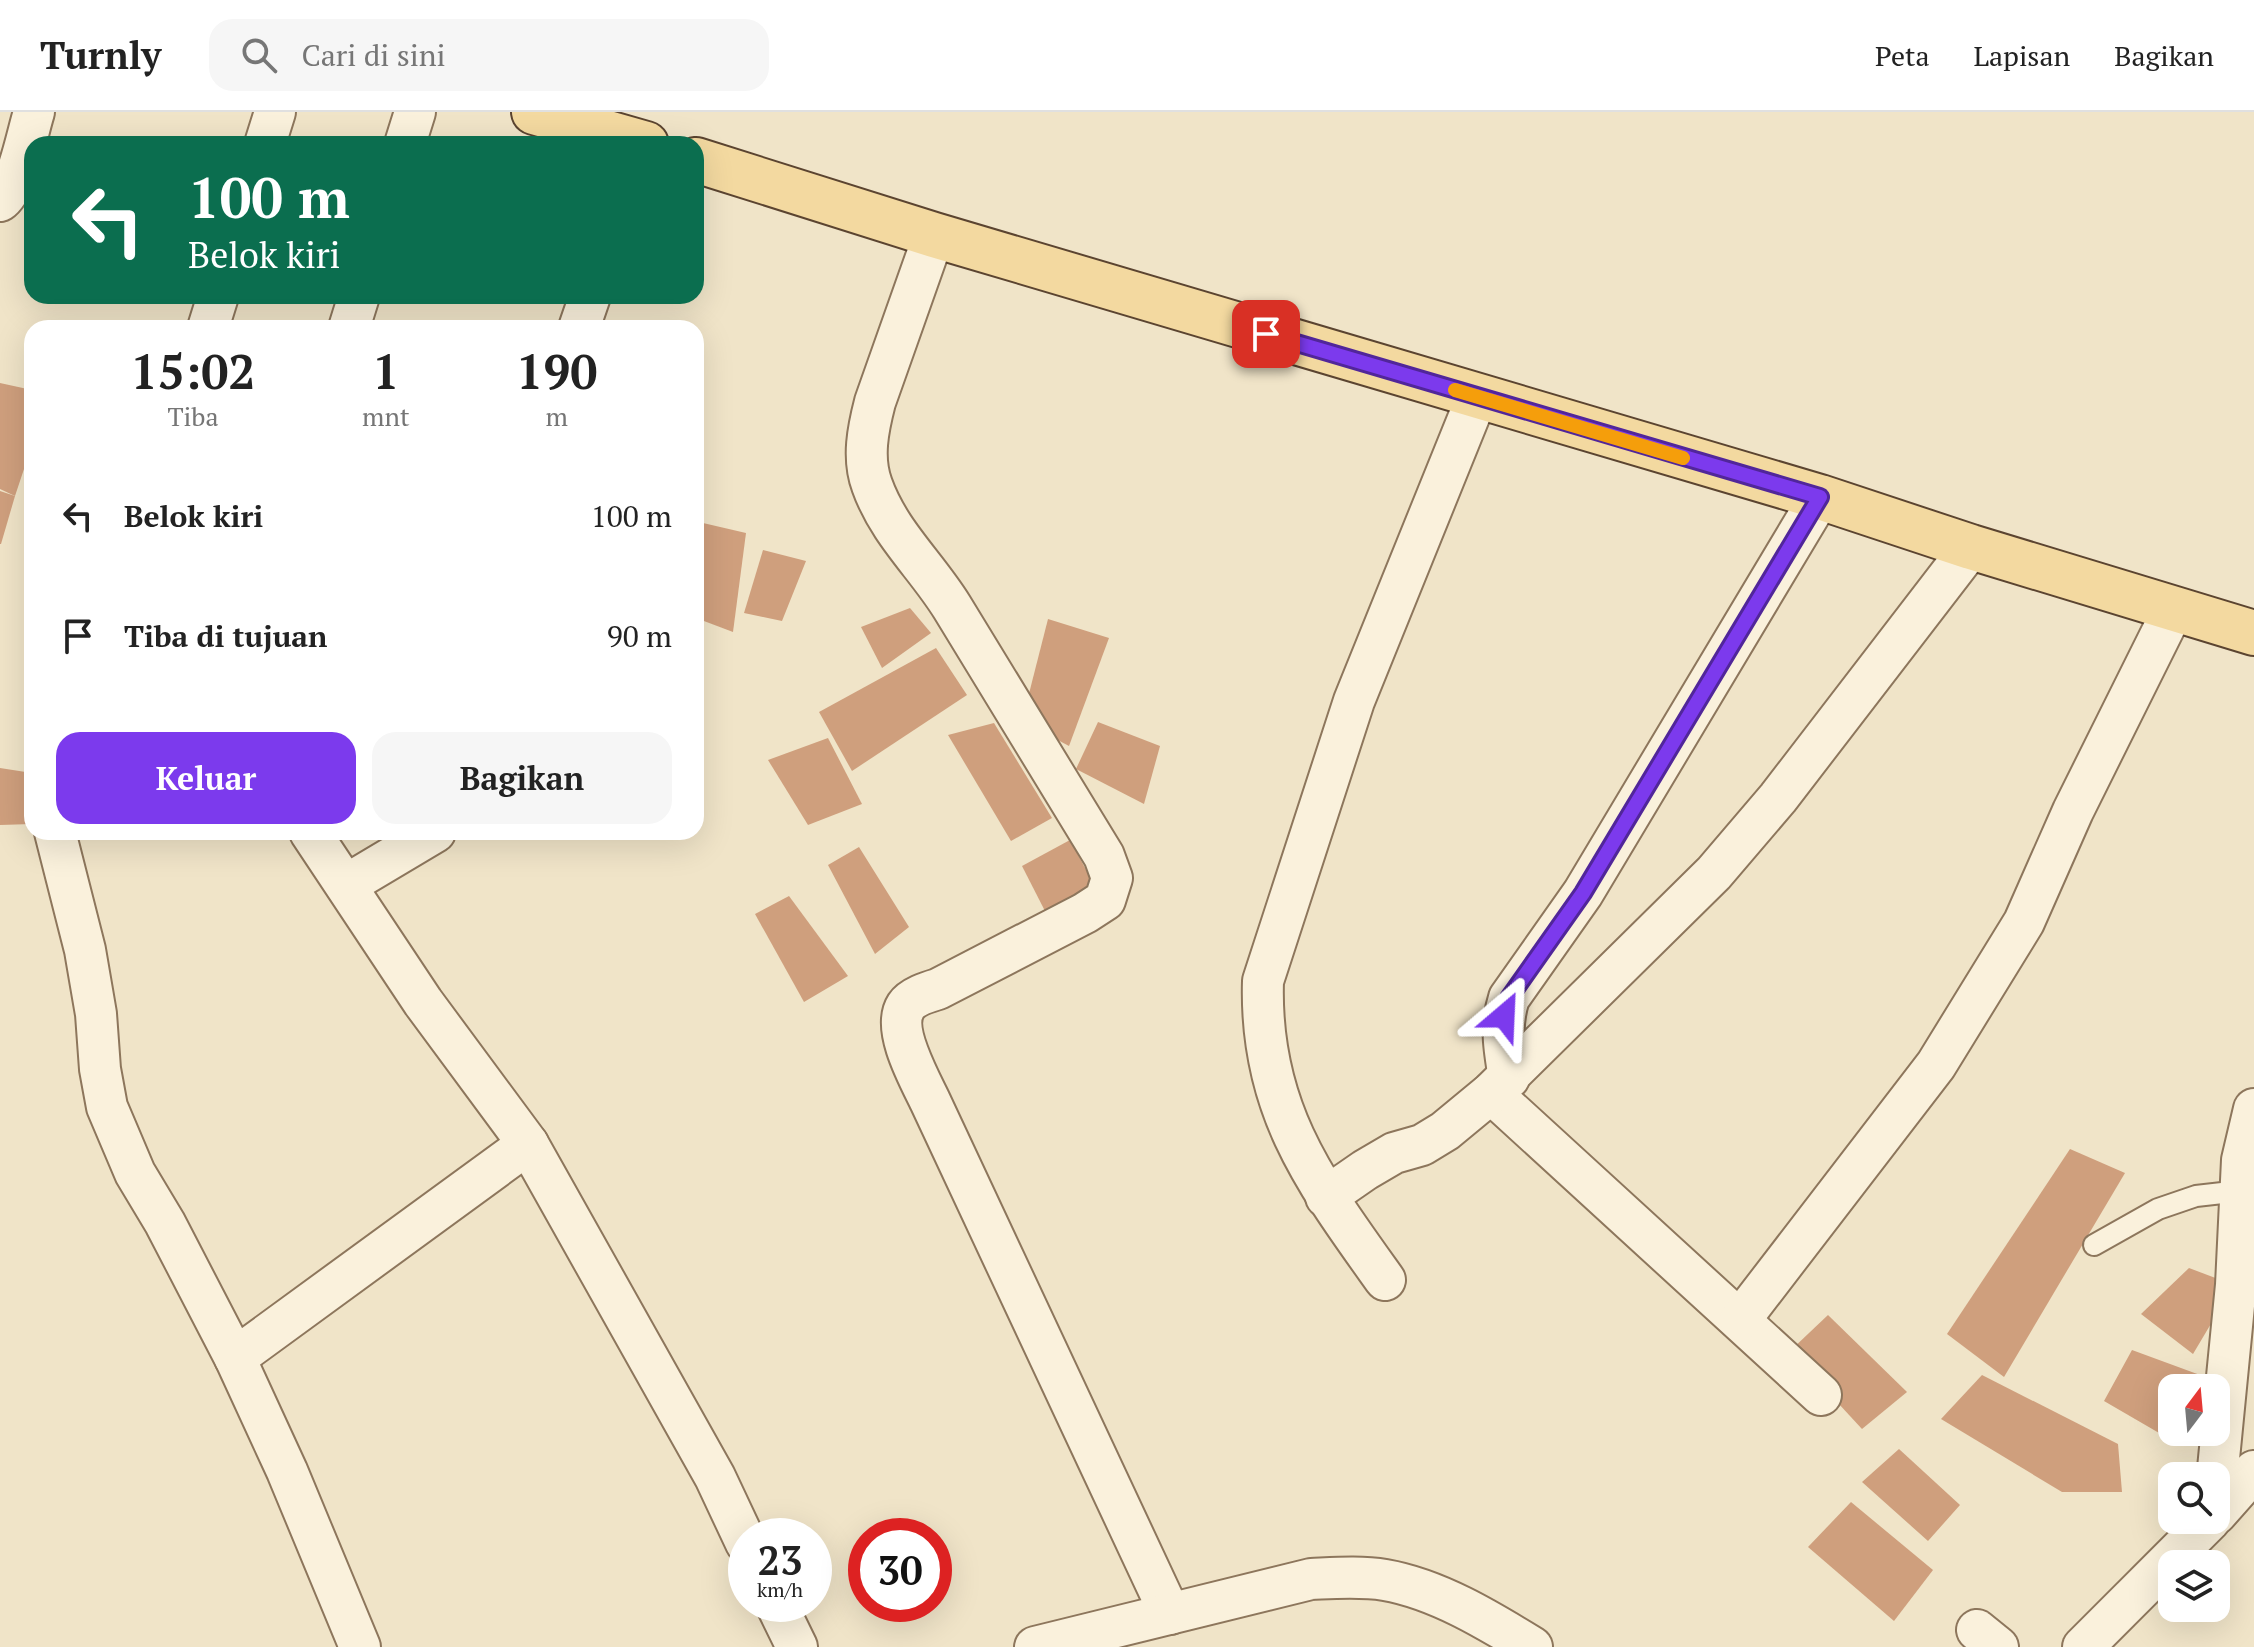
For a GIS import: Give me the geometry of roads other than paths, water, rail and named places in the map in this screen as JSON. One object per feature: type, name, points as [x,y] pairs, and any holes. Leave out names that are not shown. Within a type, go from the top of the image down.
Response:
[{"type":"main road","points":[[534,112],[618,136]]},
{"type":"main road","points":[[704,163],[934,235],[1820,497],[1971,547],[2254,633]]},
{"type":"street","points":[[27,136],[34,112]]},
{"type":"street","points":[[268,136],[275,112]]},
{"type":"street","points":[[408,136],[415,112]]},
{"type":"street","points":[[0,201],[8,196],[15,181],[24,148]]},
{"type":"street","points":[[934,235],[868,428],[867,465],[873,487],[891,525],[951,605],[986,662],[1104,856],[1112,878],[1105,900],[1059,927],[921,995],[906,1005],[901,1023],[906,1045],[930,1101],[1170,1614]]},
{"type":"street","points":[[1385,1280],[1326,1197],[1288,1129],[1270,1065],[1262,1004],[1263,981],[1354,701],[1477,397]]},
{"type":"street","points":[[1820,497],[1583,893],[1509,998],[1504,1016],[1500,1086],[1821,1395]]},
{"type":"street","points":[[1326,1197],[1394,1153],[1422,1145],[1445,1131],[1500,1086],[1714,873],[1778,798],[1971,547]]},
{"type":"street","points":[[1740,1320],[1936,1065],[2024,922],[2073,811],[2174,608]]},
{"type":"street","points":[[57,840],[85,950],[107,1107],[135,1173],[165,1223],[235,1358],[287,1471],[360,1647]]},
{"type":"street","points":[[315,840],[423,1002],[528,1144],[715,1477],[734,1518]]},
{"type":"street","points":[[346,885],[422,840]]},
{"type":"street","points":[[2219,1462],[2236,1285],[2244,1148],[2254,1109]]},
{"type":"street","points":[[235,1358],[528,1144]]},
{"type":"street","points":[[2230,1498],[2254,1471]]},
{"type":"street","points":[[2083,1647],[2196,1534]]},
{"type":"street","points":[[1035,1647],[1311,1579],[1349,1577],[1409,1586],[1498,1627],[1532,1647]]},
{"type":"street","points":[[785,1622],[797,1647]]},
{"type":"lane","points":[[2094,1245],[2158,1209],[2196,1196],[2240,1191]]}]
